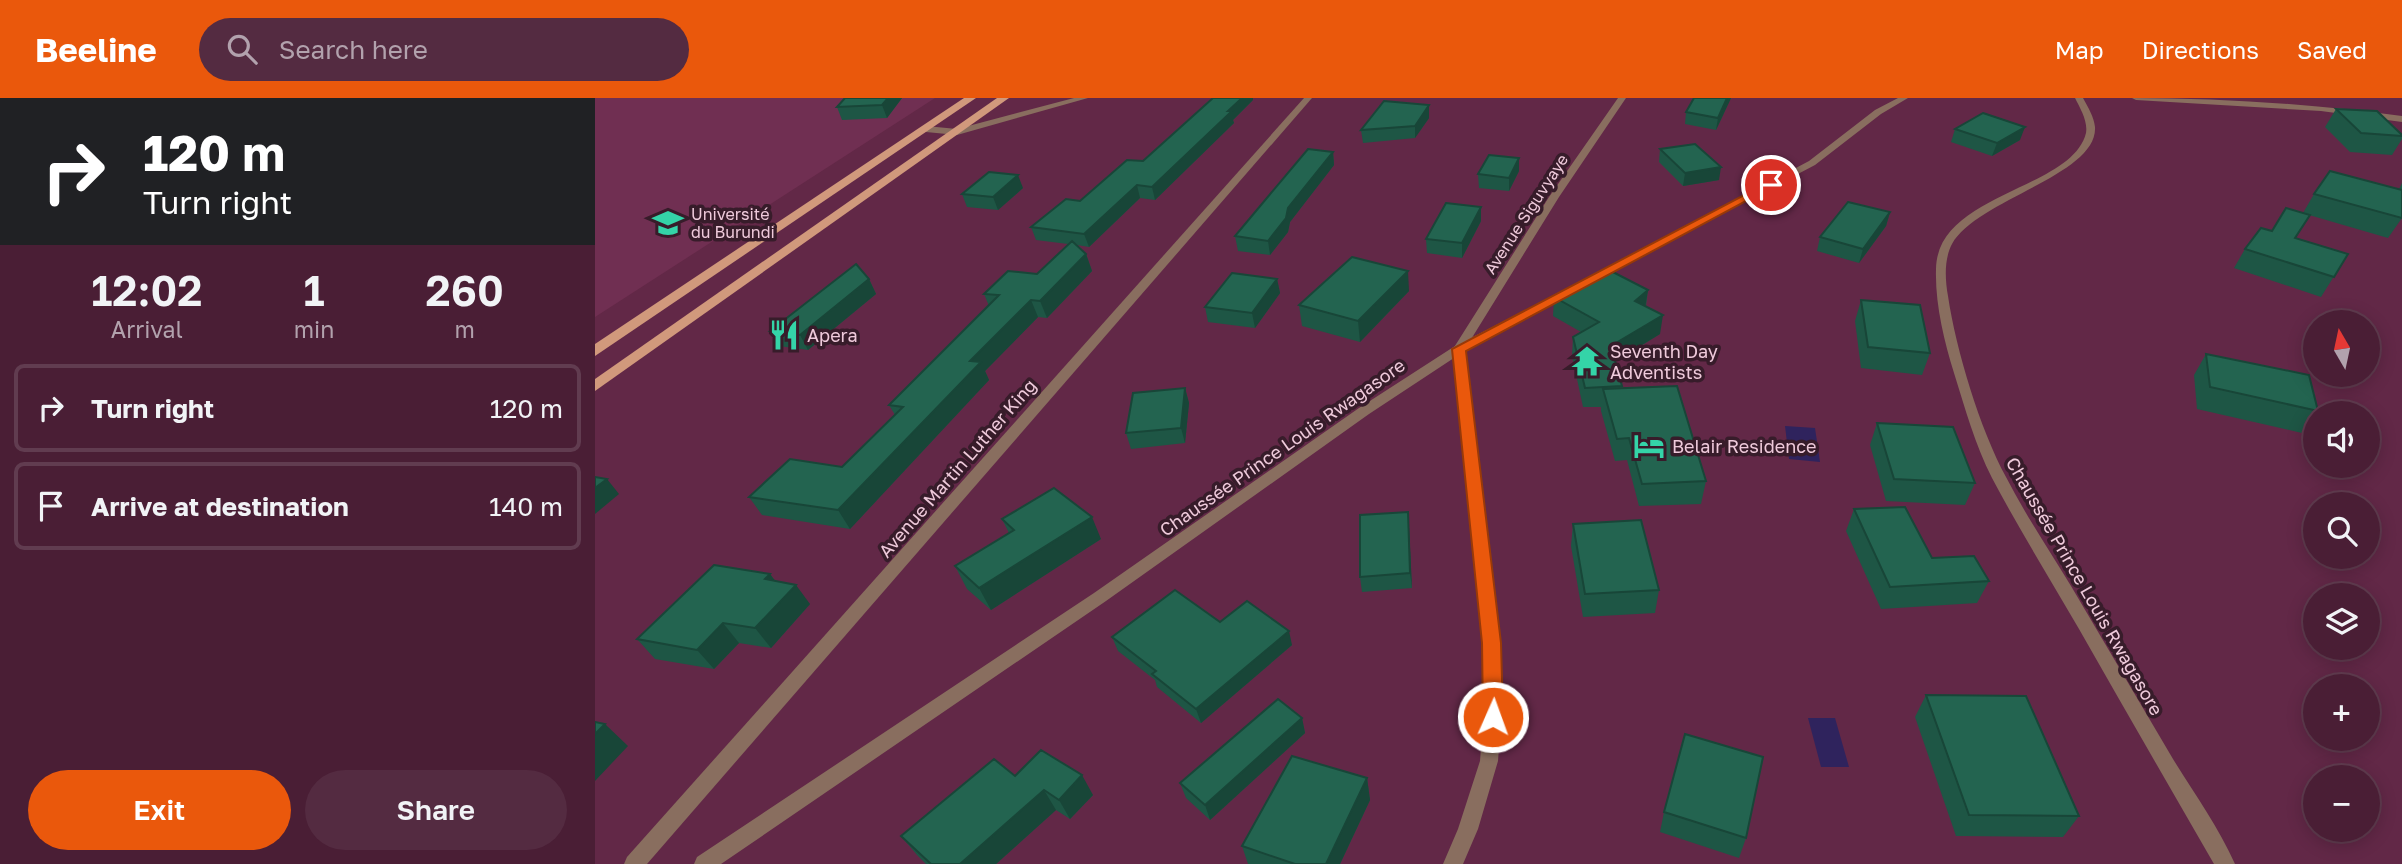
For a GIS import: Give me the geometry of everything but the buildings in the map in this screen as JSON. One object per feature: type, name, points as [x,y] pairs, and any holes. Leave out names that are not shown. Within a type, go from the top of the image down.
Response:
[{"type":"main road","points":[[595,351],[971,98]]},
{"type":"main road","points":[[595,386],[1004,98]]},
{"type":"street","points":[[926,129],[957,132],[1084,98]]},
{"type":"street","name":"Avenue Martin Luther King","points":[[634,864],[1308,98]]},
{"type":"street","name":"Avenue Siguvyaye","points":[[1459,349],[1555,197],[1622,98]]},
{"type":"street","name":"Chaussée Prince Louis Rwagasore","points":[[704,864],[1100,597],[1364,411],[1459,349],[1812,163],[1878,112],[1904,98]]},
{"type":"street","name":"Chaussée Prince Louis Rwagasore","points":[[2079,98],[2090,123],[2090,135],[2077,159],[1979,212],[1946,244],[1940,269],[1953,350],[1977,427],[1998,476],[2225,864]]},
{"type":"street","points":[[2136,98],[2321,108],[2402,119]]},
{"type":"street","points":[[1453,864],[1468,829],[1489,761],[1494,696],[1492,643],[1459,349]]},
{"type":"shaded area","name":"Université du Burundi","points":[[595,98],[935,98],[595,317]]},
{"type":"shaded area","points":[[1785,426],[1815,428],[1820,462],[1789,459]]},
{"type":"shaded area","points":[[1808,718],[1835,718],[1849,767],[1821,767]]},
{"type":"place","name":"Université du Burundi","points":[[668,223]]},
{"type":"place","name":"Apera","points":[[784,335]]},
{"type":"place","name":"Seventh Day Adventists","points":[[1587,361]]},
{"type":"place","name":"Belair Residence","points":[[1649,446]]},
{"type":"route","points":[[1493,717],[1492,643],[1459,349],[1771,185]]}]
